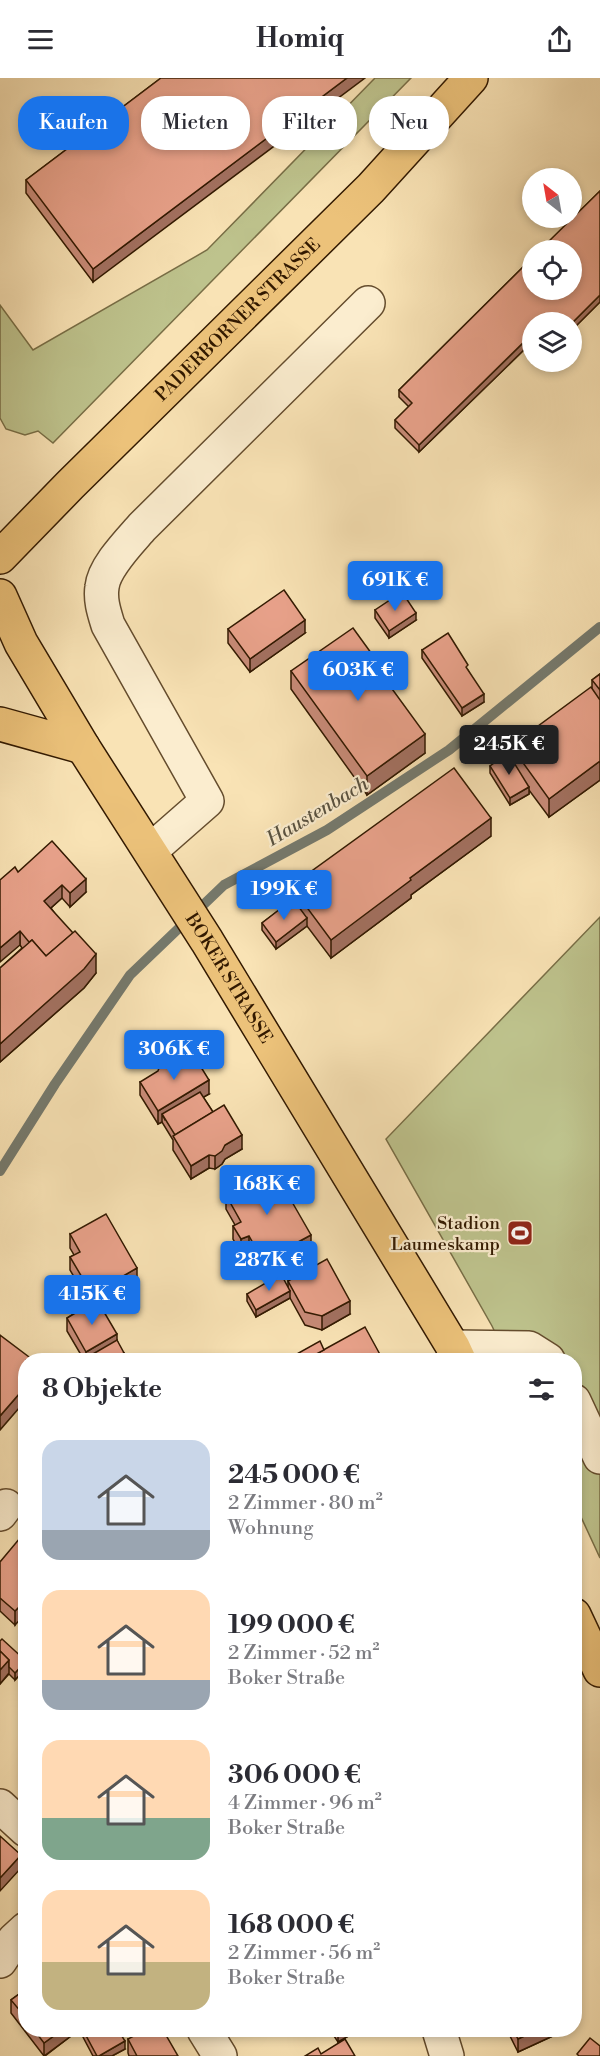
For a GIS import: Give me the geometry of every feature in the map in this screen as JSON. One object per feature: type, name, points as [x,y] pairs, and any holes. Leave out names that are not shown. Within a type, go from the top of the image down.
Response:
[{"type":"main road","name":"PADERBORNER STRASSE","points":[[0,557],[78,476],[371,188],[471,78]]},
{"type":"main road","name":"BOKER STRASSE","points":[[0,596],[21,643],[83,747],[207,941],[455,1353]]},
{"type":"main road","points":[[0,724],[83,747]]},
{"type":"main road","points":[[582,1632],[600,1670]]},
{"type":"street","points":[[150,851],[207,801],[108,625],[102,603],[102,585],[112,564],[142,527],[368,303]]},
{"type":"street","points":[[468,1353],[529,1348],[537,1353]]},
{"type":"street","points":[[582,1419],[600,1458]]},
{"type":"street","points":[[0,1806],[18,1823]]},
{"type":"street","points":[[0,1961],[18,1936]]},
{"type":"street","points":[[208,2037],[220,2056]]},
{"type":"street","points":[[441,2037],[447,2056]]},
{"type":"green space","points":[[375,78],[411,78],[393,96],[369,96],[369,121],[357,133],[357,96]]},
{"type":"green space","points":[[305,150],[340,150],[53,443],[38,431],[25,435],[6,429],[0,418],[0,305],[33,350],[207,250]]},
{"type":"green space","name":"Stadion Laumeskamp","points":[[600,917],[600,1558],[582,1519],[582,1353],[505,1353],[492,1326],[386,1139]]},
{"type":"building","points":[[161,78],[347,78],[323,96],[262,96],[262,142],[93,269],[26,180],[66,150],[129,150],[129,102]]},
{"type":"building","points":[[600,191],[600,295],[582,313],[522,312],[522,344],[419,445],[395,420],[412,403],[399,390],[522,268],[522,300],[582,300],[582,240],[550,240],[562,228],[582,228],[582,209]]},
{"type":"building","points":[[284,590],[305,620],[250,659],[228,629]]},
{"type":"building","points":[[402,592],[416,613],[389,631],[375,610]]},
{"type":"building","points":[[353,628],[374,657],[371,660],[425,734],[367,776],[291,671]]},
{"type":"building","points":[[448,633],[484,694],[462,708],[422,650]]},
{"type":"building","points":[[600,674],[600,690],[592,680]]},
{"type":"building","points":[[591,687],[600,700],[600,761],[549,799],[511,746]]},
{"type":"building","points":[[508,753],[529,787],[510,798],[490,766]]},
{"type":"building","points":[[454,768],[491,818],[331,940],[291,886]]},
{"type":"building","points":[[52,841],[86,879],[70,893],[62,885],[44,901],[73,933],[46,956],[32,940],[29,942],[20,931],[0,948],[0,880],[15,867],[18,872]]},
{"type":"building","points":[[293,899],[307,918],[276,942],[262,923]]},
{"type":"building","points":[[75,931],[96,954],[84,969],[0,1044],[0,968],[32,940],[46,956]]},
{"type":"building","points":[[191,1051],[209,1080],[158,1111],[140,1082],[158,1071],[160,1065]]},
{"type":"building","points":[[200,1092],[213,1112],[175,1135],[162,1114]]},
{"type":"building","points":[[224,1105],[242,1135],[225,1145],[222,1151],[215,1156],[209,1155],[191,1166],[173,1136]]},
{"type":"building","points":[[271,1171],[279,1186],[284,1188],[311,1235],[263,1261],[249,1236],[241,1239],[233,1226],[241,1222],[226,1195]]},
{"type":"building","points":[[106,1214],[137,1268],[92,1294],[70,1257],[80,1252],[70,1234]]},
{"type":"building","points":[[327,1259],[350,1301],[322,1316],[305,1312],[288,1281]]},
{"type":"building","points":[[281,1274],[290,1291],[256,1310],[247,1294]]},
{"type":"building","points":[[97,1300],[117,1334],[86,1352],[67,1318]]},
{"type":"building","points":[[365,1327],[379,1353],[318,1353]]},
{"type":"building","points":[[0,1335],[24,1353],[18,1353],[18,1395],[0,1416]]},
{"type":"building","points":[[117,1340],[124,1353],[95,1353]]},
{"type":"building","points":[[320,1341],[324,1350],[318,1353],[299,1353]]},
{"type":"building","points":[[18,1540],[18,1608],[15,1611],[0,1598],[0,1562]]},
{"type":"building","points":[[2,1639],[18,1654],[18,1670],[15,1673],[9,1667],[9,1660],[0,1651]]},
{"type":"building","points":[[0,1651],[9,1660],[0,1670]]},
{"type":"building","points":[[0,1836],[18,1852],[18,1858],[0,1878]]},
{"type":"building","points":[[18,1995],[18,2008],[11,2000]]},
{"type":"building","points":[[39,2037],[52,2037],[44,2043]]},
{"type":"building","points":[[87,2037],[122,2037],[125,2041],[99,2056]]},
{"type":"building","points":[[132,2037],[167,2037],[178,2056],[137,2056],[128,2039]]},
{"type":"building","points":[[590,2038],[600,2046],[600,2056],[579,2056],[577,2054]]},
{"type":"building","points":[[345,2039],[355,2056],[305,2056],[318,2048],[321,2054]]},
{"type":"waterway","name":"Haustenbach","points":[[0,1171],[55,1084],[130,975],[224,885],[327,830],[449,750],[600,627]]},
{"type":"place","name":"Stadion Laumeskamp","points":[[520,1233]]}]
